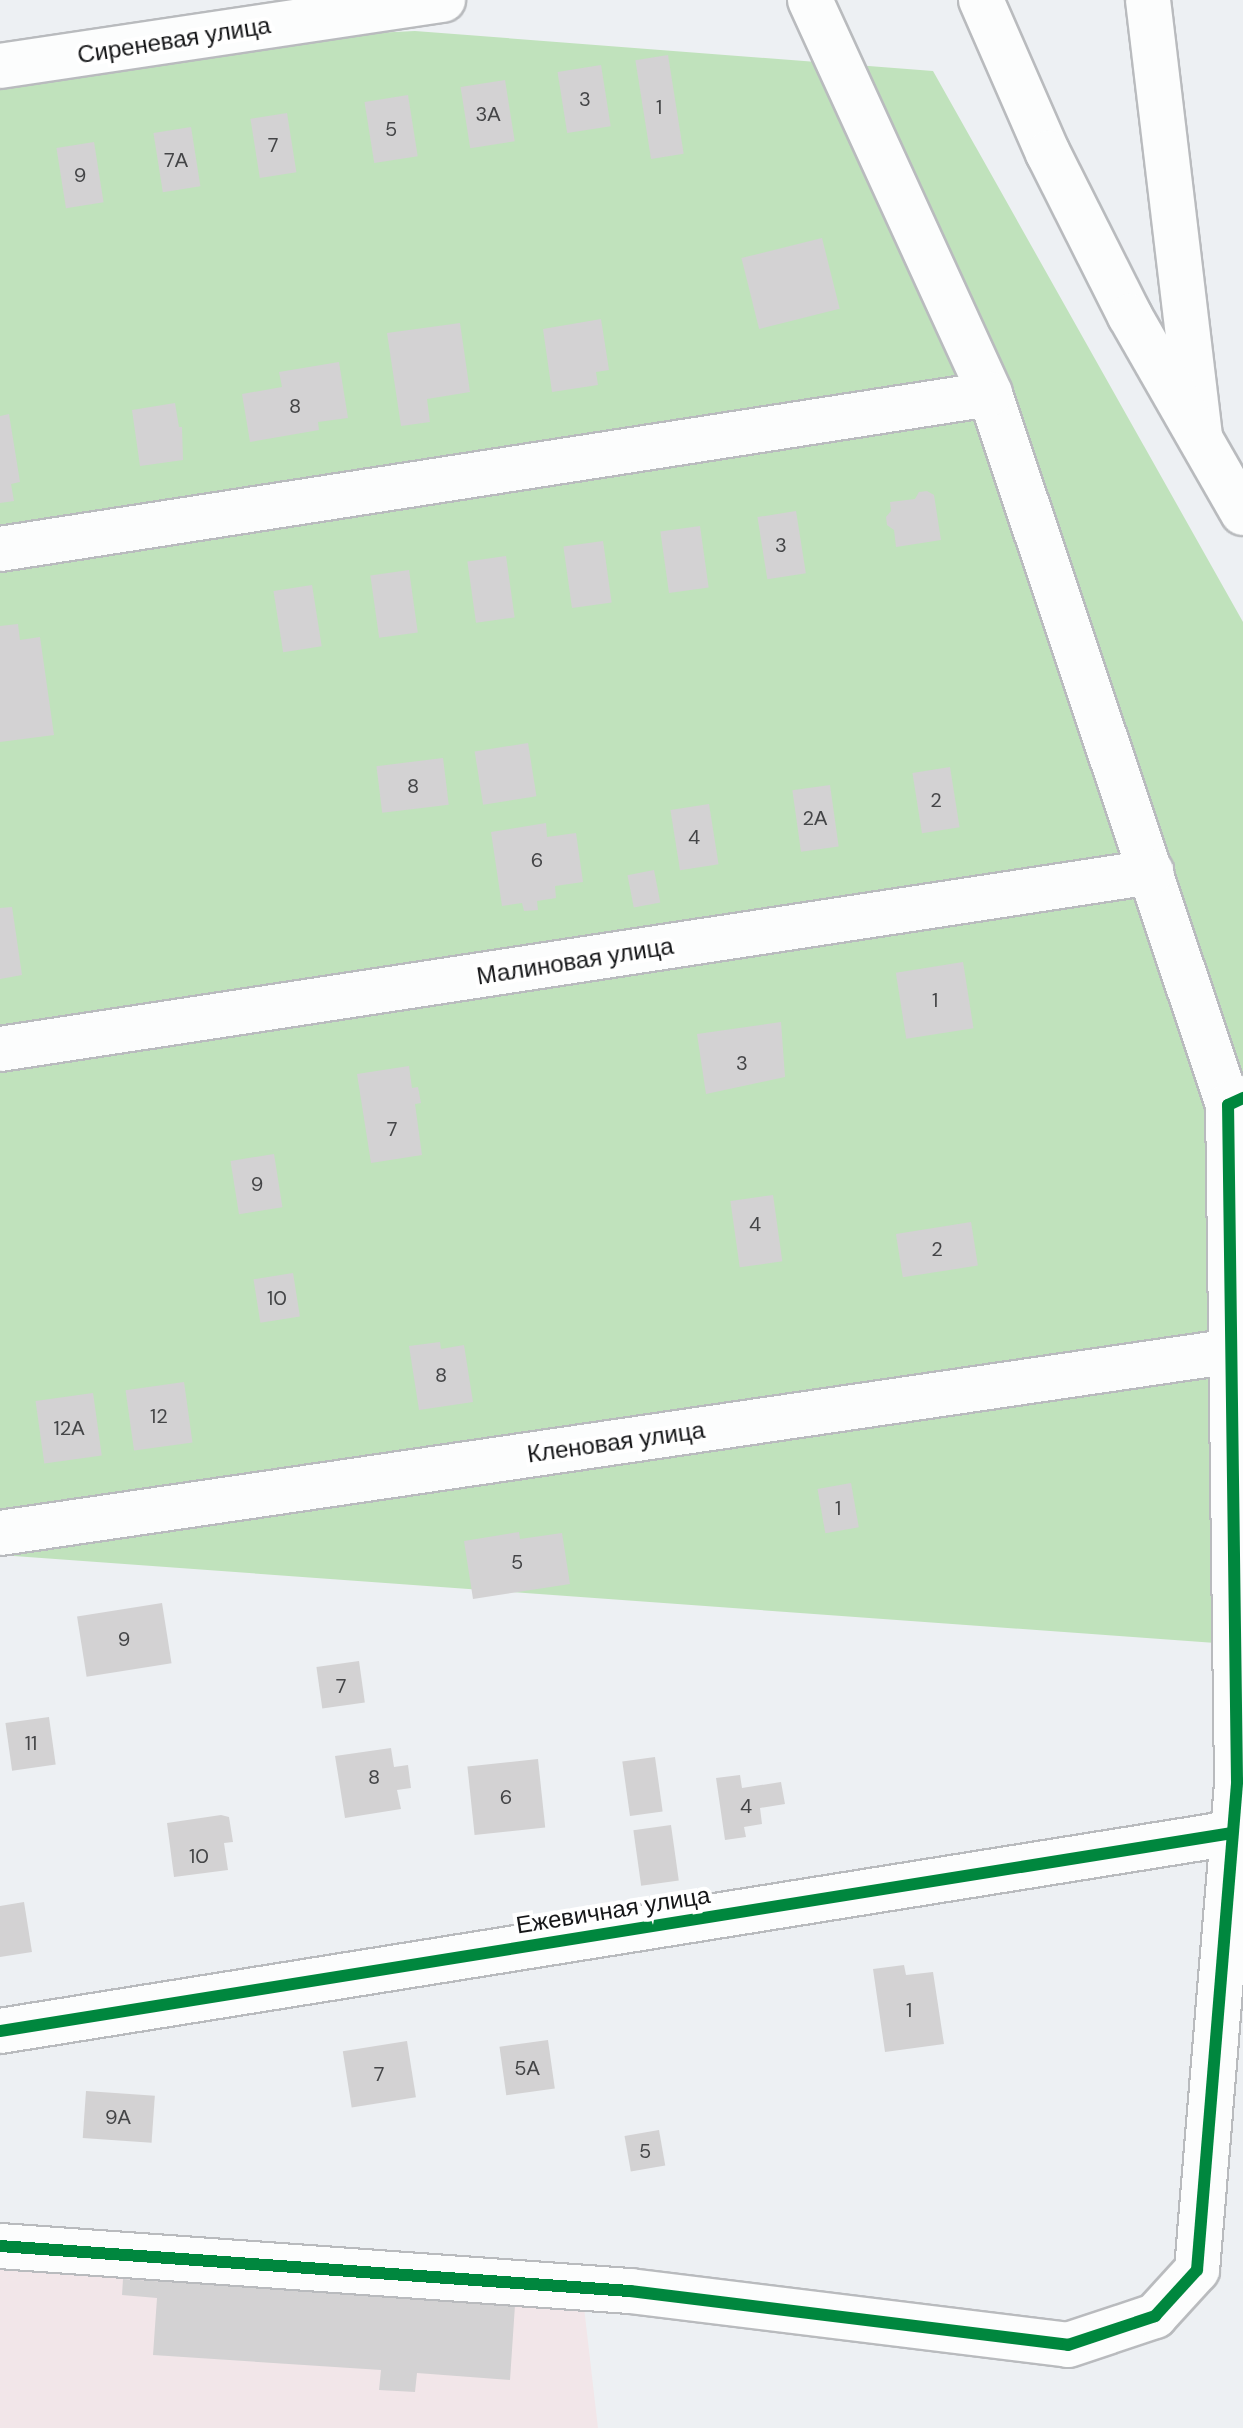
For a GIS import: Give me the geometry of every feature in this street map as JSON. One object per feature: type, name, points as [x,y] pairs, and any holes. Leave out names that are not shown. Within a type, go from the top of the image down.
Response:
[{"type":"street","name":"Сиреневая улица","points":[[0,66],[443,0]]},
{"type":"street","points":[[0,2246],[630,2291],[1068,2345],[1155,2316],[1197,2270],[1237,1781],[1232,1351],[1236,1102],[1151,872],[990,394],[810,0]]},
{"type":"street","points":[[981,0],[1048,153],[1130,316],[1243,513]]},
{"type":"street","points":[[1148,0],[1200,435]]},
{"type":"street","points":[[0,549],[990,394]]},
{"type":"street","name":"Малиновая улица","points":[[0,1049],[1151,872]]},
{"type":"street","name":"Кленовая улица","points":[[0,1533],[1232,1351]]},
{"type":"street","name":"Ежевичная улица","points":[[0,2031],[1232,1833]]},
{"type":"shaded area","points":[[0,2262],[584,2307],[598,2428],[0,2428]]},
{"type":"green space","points":[[415,31],[933,71],[1243,622],[1243,1645],[0,1555],[0,51]]},
{"type":"building","points":[[668,55],[684,154],[651,159],[635,60]]},
{"type":"building","points":[[601,65],[611,126],[567,133],[558,72]]},
{"type":"building","points":[[505,80],[515,141],[470,148],[461,87]]},
{"type":"building","points":[[408,95],[418,156],[374,163],[365,102]]},
{"type":"building","points":[[287,113],[296,172],[260,178],[250,119]]},
{"type":"building","points":[[191,127],[200,186],[163,192],[153,133]]},
{"type":"building","points":[[94,142],[104,202],[66,208],[56,148]]},
{"type":"building","points":[[822,238],[840,309],[759,329],[741,258]]},
{"type":"building","points":[[601,319],[609,370],[596,372],[598,385],[552,392],[543,329]]},
{"type":"building","points":[[460,323],[470,392],[427,399],[430,422],[401,426],[387,333]]},
{"type":"building","points":[[339,362],[348,418],[318,422],[319,430],[250,442],[242,394],[282,387],[279,372]]},
{"type":"building","points":[[175,403],[179,427],[182,427],[183,460],[140,466],[132,410]]},
{"type":"building","points":[[9,414],[20,482],[11,484],[14,501],[0,503],[0,416]]},
{"type":"building","points":[[927,491],[934,495],[941,540],[896,547],[894,530],[887,525],[890,502],[915,499],[919,492]]},
{"type":"building","points":[[796,511],[806,573],[767,579],[757,517]]},
{"type":"building","points":[[700,526],[709,587],[669,593],[660,532]]},
{"type":"building","points":[[603,541],[612,602],[572,608],[563,547]]},
{"type":"building","points":[[506,556],[515,617],[476,623],[467,561]]},
{"type":"building","points":[[409,570],[418,632],[379,638],[370,575]]},
{"type":"building","points":[[312,585],[322,646],[283,652],[273,591]]},
{"type":"building","points":[[18,624],[20,640],[40,637],[54,735],[0,742],[0,626]]},
{"type":"building","points":[[528,743],[536,796],[483,805],[475,751]]},
{"type":"building","points":[[443,758],[449,805],[382,813],[376,766]]},
{"type":"building","points":[[950,767],[960,827],[922,833],[912,773]]},
{"type":"building","points":[[830,785],[839,846],[801,852],[792,790]]},
{"type":"building","points":[[709,804],[719,864],[680,870],[670,810]]},
{"type":"building","points":[[546,823],[547,837],[576,833],[583,882],[555,886],[556,898],[537,901],[538,910],[524,911],[522,903],[502,906],[491,832]]},
{"type":"building","points":[[654,870],[660,902],[634,908],[627,875]]},
{"type":"building","points":[[12,907],[22,975],[0,979],[0,908]]},
{"type":"building","points":[[963,962],[973,1028],[906,1039],[896,973]]},
{"type":"building","points":[[781,1022],[785,1077],[706,1094],[697,1034]]},
{"type":"building","points":[[409,1066],[412,1088],[418,1087],[421,1103],[415,1104],[422,1155],[371,1163],[357,1074]]},
{"type":"building","points":[[274,1154],[282,1207],[239,1214],[231,1161]]},
{"type":"building","points":[[773,1195],[782,1261],[740,1267],[730,1201]]},
{"type":"building","points":[[971,1222],[978,1265],[903,1277],[896,1234]]},
{"type":"building","points":[[293,1273],[300,1316],[260,1323],[253,1279]]},
{"type":"building","points":[[440,1342],[441,1349],[464,1345],[473,1402],[419,1410],[409,1346]]},
{"type":"building","points":[[184,1382],[192,1442],[134,1451],[126,1390]]},
{"type":"building","points":[[93,1393],[102,1455],[44,1463],[36,1401]]},
{"type":"building","points":[[851,1483],[859,1527],[825,1533],[818,1489]]},
{"type":"building","points":[[519,1532],[520,1539],[562,1533],[570,1584],[473,1599],[464,1541]]},
{"type":"building","points":[[162,1603],[172,1663],[87,1677],[77,1616]]},
{"type":"building","points":[[359,1661],[365,1703],[322,1709],[316,1667]]},
{"type":"building","points":[[49,1717],[56,1765],[12,1771],[5,1723]]},
{"type":"building","points":[[391,1748],[394,1767],[408,1765],[411,1788],[397,1790],[401,1809],[345,1818],[335,1756]]},
{"type":"building","points":[[655,1757],[663,1811],[630,1816],[622,1762]]},
{"type":"building","points":[[538,1759],[545,1828],[475,1835],[467,1766]]},
{"type":"building","points":[[740,1775],[742,1788],[781,1782],[785,1804],[760,1808],[762,1824],[744,1827],[746,1837],[725,1840],[716,1778]]},
{"type":"building","points":[[221,1815],[229,1817],[233,1842],[224,1843],[228,1870],[174,1877],[167,1823]]},
{"type":"building","points":[[671,1825],[679,1880],[641,1886],[633,1830]]},
{"type":"building","points":[[24,1902],[32,1952],[0,1957],[0,1906]]},
{"type":"building","points":[[904,1965],[906,1975],[933,1972],[944,2044],[885,2052],[873,1969]]},
{"type":"building","points":[[548,2040],[555,2089],[506,2095],[499,2047]]},
{"type":"building","points":[[407,2041],[416,2097],[352,2107],[343,2051]]},
{"type":"building","points":[[86,2091],[155,2096],[152,2143],[83,2138]]},
{"type":"building","points":[[659,2130],[665,2165],[631,2172],[625,2136]]},
{"type":"building","points":[[123,2279],[515,2305],[510,2380],[417,2373],[415,2392],[379,2390],[381,2370],[153,2355],[157,2298],[122,2295]]},
{"type":"cycle path","points":[[0,2246],[630,2291],[1068,2345],[1155,2316],[1197,2270],[1237,1781],[1228,1105],[1243,1098]]},
{"type":"cycle path","points":[[0,2031],[1232,1833]]}]
